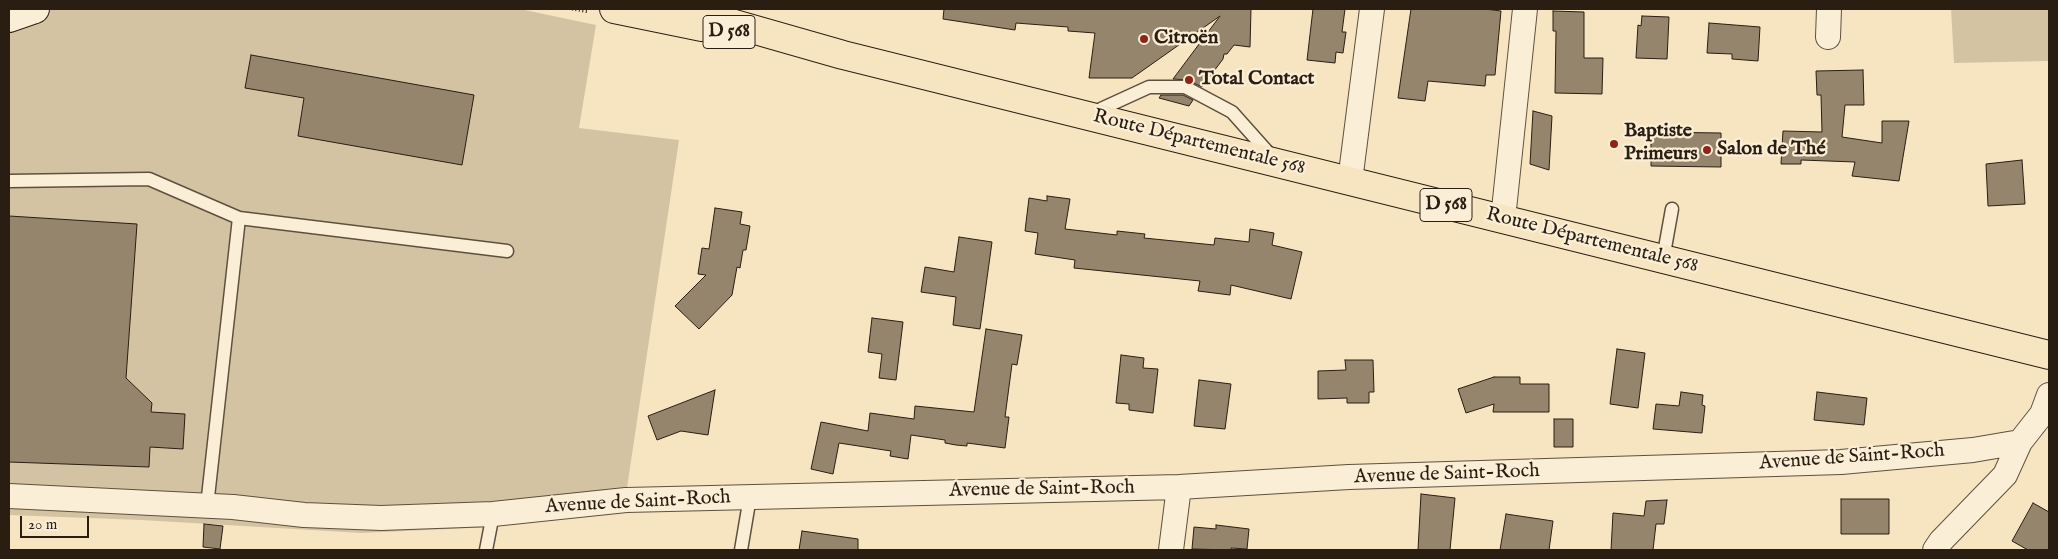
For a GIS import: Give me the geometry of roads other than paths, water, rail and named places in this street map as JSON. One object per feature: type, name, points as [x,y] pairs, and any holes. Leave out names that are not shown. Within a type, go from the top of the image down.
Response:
[{"type":"main road","points":[[9,18],[34,9]]},
{"type":"main road","name":"Route Départementale 568","points":[[614,9],[843,55]]},
{"type":"main road","name":"Route Départementale 568","points":[[682,9],[843,55],[2049,354]]},
{"type":"street","points":[[1350,181],[1372,9]]},
{"type":"street","points":[[1504,219],[1526,9]]},
{"type":"street","points":[[1828,37],[1829,9]]},
{"type":"street","points":[[1936,550],[1941,541],[2006,475],[2020,442],[2047,410]]},
{"type":"street","name":"Avenue de Saint-Roch","points":[[9,496],[207,506],[304,515],[372,517],[493,514],[626,500],[1179,487],[1359,477],[1841,462],[1973,450],[2020,442]]},
{"type":"street","points":[[1171,550],[1179,487]]},
{"type":"lane","points":[[1086,115],[1149,88],[1185,87],[1232,112],[1278,163]]},
{"type":"lane","points":[[9,181],[149,180],[239,218],[507,251]]},
{"type":"lane","points":[[1663,259],[1672,208]]},
{"type":"lane","points":[[207,506],[239,218]]},
{"type":"lane","points":[[741,550],[750,497]]},
{"type":"lane","points":[[486,550],[493,514]]},
{"type":"place","name":"Citroën","points":[[1144,39]]},
{"type":"place","name":"Total Contact","points":[[1189,80]]},
{"type":"place","name":"Baptiste Primeurs","points":[[1614,144]]},
{"type":"place","name":"Salon de Thé","points":[[1707,150]]}]
